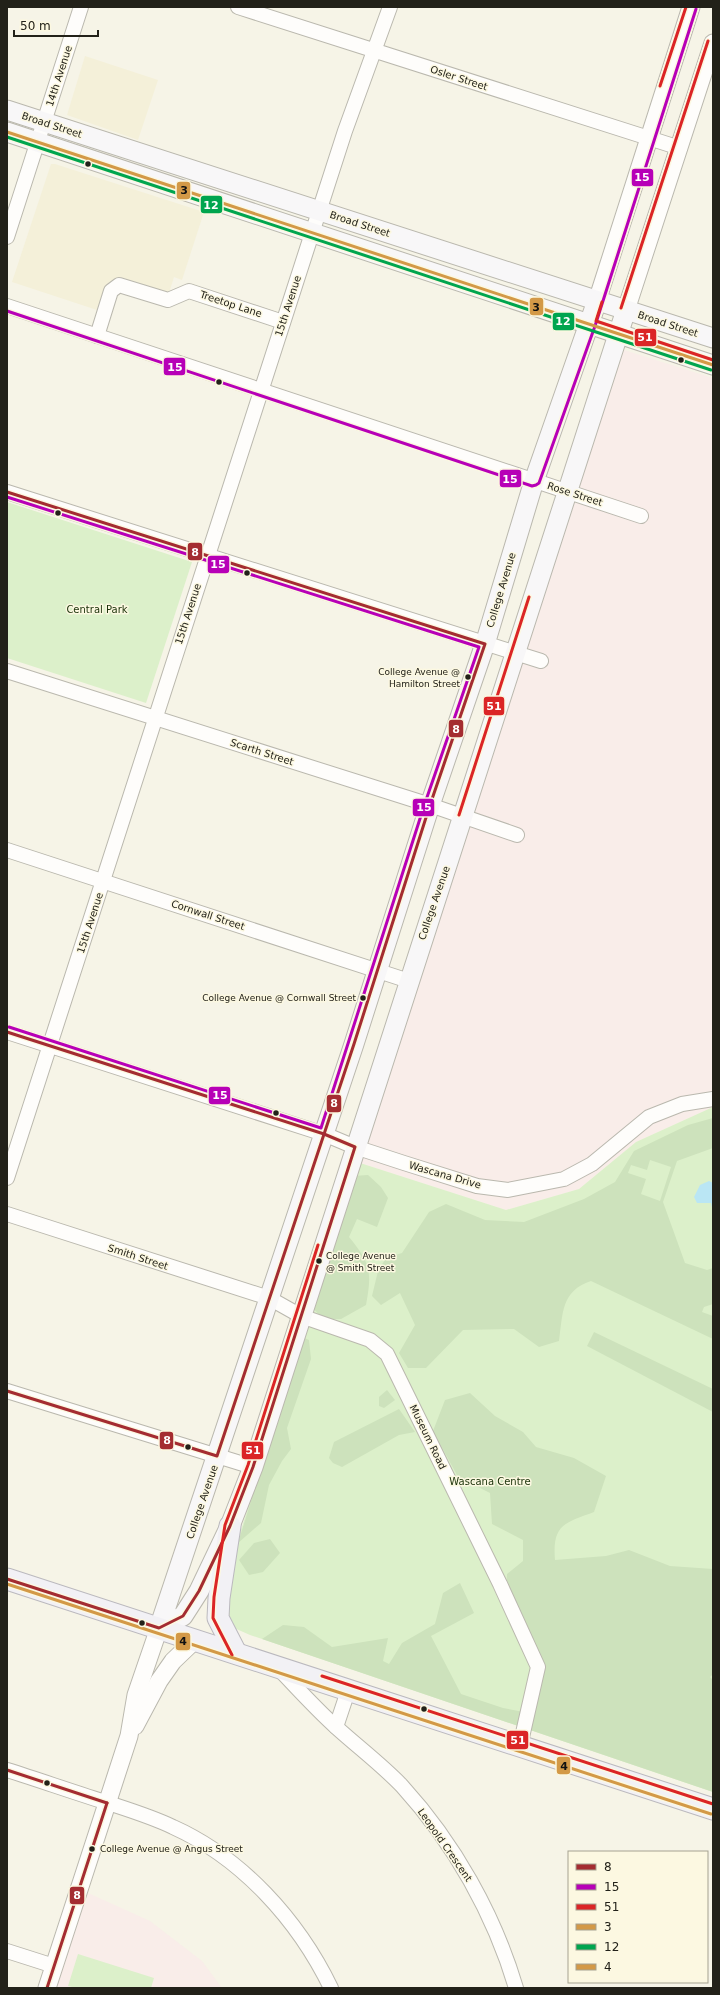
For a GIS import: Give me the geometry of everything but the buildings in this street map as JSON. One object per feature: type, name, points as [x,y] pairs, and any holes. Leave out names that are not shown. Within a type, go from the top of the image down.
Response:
[{"type":"main road","name":"Broad Street","points":[[7,110],[713,338]]},
{"type":"main road","name":"Broad Street","points":[[7,132],[312,234],[713,365]]},
{"type":"main road","name":"College Avenue","points":[[159,1628],[324,1134],[430,805],[485,644],[534,481],[597,301]]},
{"type":"main road","name":"College Avenue","points":[[159,1628],[183,1616],[199,1591],[230,1526],[253,1467],[355,1147],[464,817],[626,310]]},
{"type":"main road","points":[[230,1526],[219,1598],[218,1618],[236,1653]]},
{"type":"main road","points":[[7,1579],[713,1809]]},
{"type":"street","name":"14th Avenue","points":[[7,237],[81,7]]},
{"type":"street","name":"Osler Street","points":[[238,7],[680,148]]},
{"type":"street","name":"15th Avenue","points":[[7,1178],[319,211],[390,7]]},
{"type":"street","name":"College Avenue","points":[[597,301],[691,7]]},
{"type":"street","name":"College Avenue","points":[[626,310],[713,43]]},
{"type":"street","name":"Treetop Lane","points":[[97,336],[111,291],[119,285],[168,300],[189,291],[283,322]]},
{"type":"street","name":"Rose Street","points":[[7,306],[641,516]]},
{"type":"street","points":[[7,492],[207,557],[541,661]]},
{"type":"street","name":"Scarth Street","points":[[7,671],[430,805],[517,835]]},
{"type":"street","name":"Cornwall Street","points":[[7,850],[409,981]]},
{"type":"street","name":"Wascana Drive","points":[[7,1032],[324,1134],[355,1147],[477,1186],[508,1190],[564,1179],[592,1164],[648,1117],[682,1104],[713,1099]]},
{"type":"street","name":"Smith Street","points":[[7,1214],[269,1298]]},
{"type":"street","name":"Museum Road","points":[[269,1298],[301,1316],[370,1340],[387,1354],[500,1584],[538,1667],[520,1746]]},
{"type":"street","points":[[7,1391],[253,1467]]},
{"type":"street","name":"College Avenue","points":[[47,1988],[129,1736],[136,1695],[159,1628]]},
{"type":"street","name":"College Avenue","points":[[129,1736],[159,1682],[173,1661],[195,1640]]},
{"type":"street","name":"Leopold Crescent","points":[[277,1668],[336,1727],[402,1787],[443,1840],[473,1885],[492,1922],[516,1988]]},
{"type":"street","points":[[336,1727],[348,1691]]},
{"type":"street","points":[[7,1770],[133,1810],[174,1827],[206,1845],[232,1863],[271,1900],[290,1922],[308,1947],[331,1988]]},
{"type":"street","points":[[7,1951],[54,1966]]},
{"type":"shaded area","points":[[85,56],[158,80],[138,140],[67,115]]},
{"type":"shaded area","points":[[51,164],[204,212],[182,280],[174,277],[169,293],[120,277],[116,278],[105,286],[97,310],[12,282]]},
{"type":"shaded area","points":[[624,350],[713,378],[713,1107],[636,1142],[579,1189],[506,1210],[357,1162]]},
{"type":"shaded area","points":[[86,1892],[150,1921],[202,1961],[222,1988],[56,1988]]},
{"type":"green space","name":"Central Park","points":[[7,502],[192,562],[146,703],[7,658]]},
{"type":"green space","name":"Wascana Centre","points":[[713,1107],[713,1792],[250,1635],[232,1627],[225,1612],[240,1533],[357,1162],[506,1210],[579,1189],[636,1142]]},
{"type":"green space","points":[[713,1118],[713,1148],[677,1161],[663,1202],[685,1263],[707,1270],[713,1268],[713,1304],[704,1307],[702,1312],[713,1316],[713,1339],[591,1281],[581,1285],[574,1291],[565,1304],[559,1341],[539,1347],[514,1329],[463,1330],[426,1368],[408,1368],[399,1353],[415,1325],[400,1293],[381,1305],[372,1296],[378,1271],[386,1258],[402,1253],[429,1212],[446,1204],[485,1220],[524,1222],[584,1199],[615,1182],[634,1151],[688,1125]],"holes":[[[650,1160],[671,1167],[660,1201],[641,1194],[646,1179],[628,1173],[631,1165],[647,1170]]]},
{"type":"green space","points":[[368,1175],[381,1187],[388,1198],[377,1227],[357,1219],[349,1237],[362,1254],[368,1269],[369,1284],[366,1305],[341,1319],[323,1319],[312,1307],[353,1176]]},
{"type":"green space","points":[[594,1332],[713,1389],[713,1412],[587,1346]]},
{"type":"green space","points":[[302,1337],[309,1340],[311,1359],[287,1428],[291,1449],[282,1461],[269,1485],[261,1523],[238,1543]]},
{"type":"green space","points":[[387,1390],[395,1400],[384,1408],[379,1406],[379,1397]]},
{"type":"green space","points":[[470,1393],[495,1416],[523,1432],[536,1447],[574,1458],[606,1476],[594,1512],[575,1519],[562,1527],[558,1532],[555,1548],[555,1560],[606,1556],[629,1550],[670,1566],[713,1569],[713,1674],[710,1677],[713,1680],[713,1792],[262,1639],[283,1625],[304,1627],[332,1647],[388,1638],[383,1661],[389,1664],[402,1643],[435,1624],[443,1593],[460,1583],[474,1613],[431,1636],[461,1694],[503,1708],[534,1714],[543,1666],[506,1596],[507,1574],[523,1561],[523,1540],[492,1524],[490,1493],[458,1477],[433,1431],[445,1400]]},
{"type":"green space","points":[[399,1409],[415,1432],[399,1435],[342,1467],[333,1463],[329,1458],[334,1442]]},
{"type":"green space","points":[[270,1539],[280,1553],[263,1572],[249,1575],[239,1560],[254,1543]]},
{"type":"green space","points":[[78,1954],[154,1978],[151,1988],[76,1988],[68,1986]]},
{"type":"water","points":[[709,1181],[713,1183],[713,1212],[711,1203],[697,1203],[694,1197],[700,1185]]},
{"type":"transit line","name":"51","points":[[660,86],[686,7]]},
{"type":"transit line","name":"15","points":[[7,311],[532,486],[536,485],[539,483],[595,326],[696,9]]},
{"type":"transit line","name":"51","points":[[621,308],[708,41]]},
{"type":"transit line","name":"3","points":[[7,132],[713,365]]},
{"type":"transit line","name":"12","points":[[7,137],[711,370]]},
{"type":"transit line","name":"51","points":[[602,302],[596,321],[713,360]]},
{"type":"transit line","name":"8","points":[[7,492],[485,644],[430,805],[354,1044],[217,1456],[7,1391]]},
{"type":"transit line","name":"15","points":[[7,497],[479,647],[425,803],[321,1128],[9,1027]]},
{"type":"transit line","name":"51","points":[[459,815],[529,597]]},
{"type":"transit line","name":"8","points":[[7,1032],[324,1134],[355,1147],[253,1467],[230,1526],[199,1591],[183,1616],[159,1628],[7,1579]]},
{"type":"transit line","name":"51","points":[[232,1655],[213,1618],[214,1597],[225,1525],[248,1465],[318,1245]]},
{"type":"transit line","name":"4","points":[[7,1584],[711,1814]]},
{"type":"transit line","name":"51","points":[[322,1676],[713,1804]]},
{"type":"transit line","name":"8","points":[[7,1770],[107,1803]]},
{"type":"transit line","name":"8","points":[[47,1988],[107,1803]]},
{"type":"place","name":"College Avenue @ Hamilton Street","points":[[468,677]]},
{"type":"place","name":"College Avenue @ Cornwall Street","points":[[363,998]]},
{"type":"place","name":"College Avenue @ Smith Street","points":[[319,1261]]},
{"type":"place","name":"College Avenue @ Angus Street","points":[[92,1849]]}]
